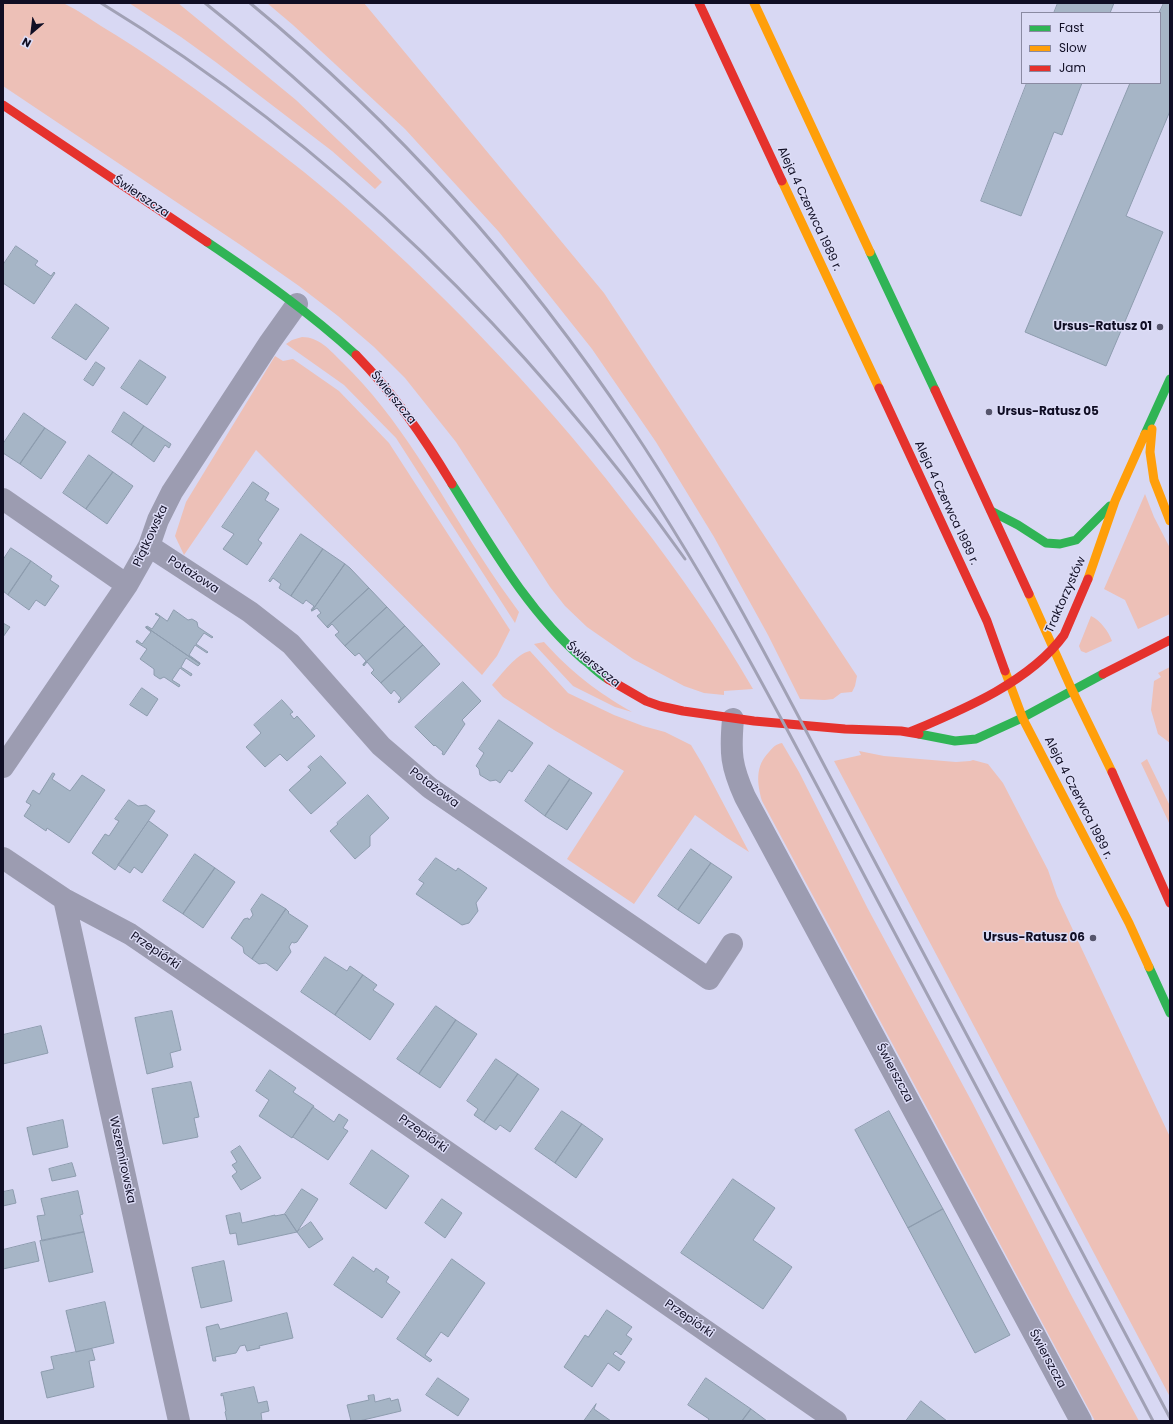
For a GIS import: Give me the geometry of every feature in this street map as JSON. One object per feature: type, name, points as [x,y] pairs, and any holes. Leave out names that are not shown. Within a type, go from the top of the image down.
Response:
[{"type":"street","name":"Aleja 4 Czerwca 1989 r.","points":[[699,3],[979,603],[1023,718],[1129,923],[1170,1012]]},
{"type":"street","points":[[754,3],[991,511],[1072,690],[1109,765],[1170,903]]},
{"type":"street","name":"Świerszcza","points":[[3,105],[259,277],[297,304],[342,342],[365,364],[404,410],[422,435],[502,562],[540,615],[581,659],[602,675],[623,690],[664,708],[733,719],[835,728]]},
{"type":"street","name":"Piątkowska","points":[[3,767],[127,585],[149,546],[158,520],[172,492],[270,342],[297,304]]},
{"type":"street","name":"Traktorzystów","points":[[910,732],[959,711],[1009,684],[1053,649],[1064,635],[1084,590],[1115,501],[1170,379]]},
{"type":"street","name":"Traktorzystów","points":[[1153,418],[1170,397]]},
{"type":"street","points":[[1153,418],[1150,452],[1154,480],[1170,521]]},
{"type":"street","points":[[3,500],[127,585]]},
{"type":"street","points":[[991,511],[1018,525],[1046,543],[1069,543],[1076,540],[1115,501]]},
{"type":"street","name":"Potażowa","points":[[149,546],[250,612],[291,644],[381,746],[430,788],[709,979],[732,944]]},
{"type":"street","name":"Traktorzystów","points":[[835,728],[910,732],[952,742],[972,740],[987,735],[1023,718],[1072,690],[1170,640]]},
{"type":"street","name":"Świerszcza","points":[[733,719],[731,748],[732,760],[739,784],[745,797],[1081,1421]]},
{"type":"street","name":"Przepiórki","points":[[3,858],[64,899],[130,934],[291,1043],[836,1421]]},
{"type":"street","name":"Wszemirowska","points":[[64,899],[179,1421]]},
{"type":"shaded area","points":[[3,3],[61,3],[79,12],[180,78],[289,160],[349,210],[427,282],[465,320],[572,437],[606,478],[669,561],[727,645],[753,689],[724,691],[724,695],[704,693],[684,686],[633,659],[587,627],[565,606],[550,587],[456,442],[405,378],[374,347],[338,316],[299,286],[242,246],[3,86]]},
{"type":"shaded area","points":[[129,3],[178,3],[296,100],[382,182],[375,189],[332,151],[217,63],[181,37]]},
{"type":"shaded area","points":[[267,3],[364,3],[604,293],[857,676],[852,692],[841,693],[833,699],[800,699],[768,635],[714,537],[656,442],[592,349],[499,232],[405,129],[293,25]]},
{"type":"shaded area","points":[[302,337],[314,339],[333,353],[363,384],[400,431],[417,455],[486,564],[519,612],[515,623],[396,438],[344,385],[286,344],[292,340]]},
{"type":"shaded area","points":[[275,356],[283,361],[293,359],[339,391],[389,443],[510,630],[497,656],[482,675],[256,450],[184,555],[175,536],[186,502]]},
{"type":"shaded area","points":[[1145,494],[1154,517],[1170,548],[1170,614],[1138,629],[1125,600],[1104,589]]},
{"type":"shaded area","points":[[1091,616],[1104,627],[1112,641],[1086,653],[1081,651],[1079,646]]},
{"type":"shaded area","points":[[544,642],[564,663],[585,681],[607,697],[632,712],[615,707],[573,686],[534,644]]},
{"type":"shaded area","points":[[530,651],[568,693],[614,715],[643,726],[665,732],[691,745],[749,852],[695,815],[634,904],[567,859],[624,771],[554,730],[503,697],[492,685],[514,660]]},
{"type":"shaded area","points":[[1170,667],[1170,743],[1158,734],[1151,710],[1154,681],[1161,677],[1158,673]]},
{"type":"shaded area","points":[[782,743],[799,772],[868,909],[972,1102],[1070,1293],[1139,1421],[1095,1421],[762,801],[758,781],[761,763],[773,747]]},
{"type":"shaded area","points":[[859,751],[884,756],[956,762],[973,760],[988,764],[1003,783],[1048,870],[1057,896],[1170,1137],[1170,1397],[834,761],[861,755]]},
{"type":"shaded area","points":[[1147,759],[1170,806],[1170,825],[1141,763]]},
{"type":"building","points":[[1058,3],[1114,3],[1110,12],[1054,12]]},
{"type":"building","points":[[1164,3],[1170,3],[1170,111],[1126,216],[1163,232],[1106,366],[1025,332],[1130,84],[1161,84],[1161,12],[1160,12]]},
{"type":"building","points":[[1027,84],[1082,84],[1062,135],[1054,132],[1021,216],[981,201]]},
{"type":"building","points":[[16,246],[38,261],[35,265],[51,276],[54,272],[55,273],[34,304],[3,283],[3,265]]},
{"type":"building","points":[[76,304],[109,328],[86,360],[52,338]]},
{"type":"building","points":[[140,360],[166,377],[147,405],[121,388]]},
{"type":"building","points":[[96,362],[105,368],[93,386],[84,380]]},
{"type":"building","points":[[124,412],[144,426],[131,445],[112,432]]},
{"type":"building","points":[[24,413],[45,428],[20,464],[3,453],[3,444]]},
{"type":"building","points":[[144,426],[171,444],[169,448],[165,445],[154,462],[131,445]]},
{"type":"building","points":[[45,428],[66,442],[41,479],[20,464]]},
{"type":"building","points":[[89,455],[113,472],[86,509],[63,493]]},
{"type":"building","points":[[113,472],[133,486],[107,524],[86,509]]},
{"type":"building","points":[[253,482],[269,493],[265,500],[279,509],[258,540],[262,543],[247,565],[223,549],[234,534],[222,527]]},
{"type":"building","points":[[301,534],[323,549],[291,596],[279,588],[281,584],[273,578],[270,582],[269,581]]},
{"type":"building","points":[[11,548],[31,561],[8,595],[3,591],[3,560]]},
{"type":"building","points":[[323,549],[345,564],[312,611],[311,610],[314,606],[306,600],[303,604],[291,596]]},
{"type":"building","points":[[31,561],[52,576],[50,580],[59,586],[45,606],[36,600],[29,610],[8,595]]},
{"type":"building","points":[[345,564],[369,588],[327,627],[317,616],[321,613],[317,608],[312,611]]},
{"type":"building","points":[[369,588],[387,607],[345,646],[335,635],[339,632],[332,624],[328,628],[327,627]]},
{"type":"building","points":[[387,607],[405,626],[363,665],[366,661],[359,653],[355,656],[345,646]]},
{"type":"building","points":[[174,610],[188,620],[192,619],[197,622],[198,627],[213,637],[212,638],[204,633],[196,644],[208,652],[207,653],[195,645],[189,655],[200,664],[146,627],[147,626],[152,629],[160,617],[155,614],[156,613],[167,621]]},
{"type":"building","points":[[3,623],[10,627],[3,637]]},
{"type":"building","points":[[405,626],[423,645],[381,683],[371,673],[374,670],[367,662],[364,666],[363,665]]},
{"type":"building","points":[[146,627],[200,664],[198,666],[186,658],[181,667],[192,674],[191,676],[180,668],[172,680],[180,685],[179,687],[164,677],[160,679],[154,675],[154,669],[140,659],[147,649],[136,642],[137,640],[142,644],[151,632]]},
{"type":"building","points":[[423,645],[440,664],[399,703],[398,702],[401,698],[394,690],[391,694],[381,683]]},
{"type":"building","points":[[463,682],[481,701],[462,720],[465,724],[444,755],[442,754],[443,752],[435,745],[434,746],[415,727]]},
{"type":"building","points":[[142,688],[158,699],[147,716],[130,705]]},
{"type":"building","points":[[282,700],[293,712],[290,714],[294,719],[297,716],[315,736],[287,761],[280,754],[265,767],[246,747],[261,733],[254,725]]},
{"type":"building","points":[[499,720],[533,743],[512,772],[509,770],[500,783],[496,780],[490,781],[480,775],[479,769],[476,766],[484,753],[479,749]]},
{"type":"building","points":[[321,756],[346,783],[311,814],[289,790],[311,770],[308,767]]},
{"type":"building","points":[[549,765],[570,779],[545,816],[525,801]]},
{"type":"building","points":[[53,773],[55,774],[52,779],[70,791],[82,775],[105,790],[69,843],[47,828],[46,831],[24,816],[31,805],[26,802],[33,790],[39,794]]},
{"type":"building","points":[[570,779],[592,793],[567,830],[545,816]]},
{"type":"building","points":[[368,795],[389,818],[370,836],[370,846],[355,859],[330,831]]},
{"type":"building","points":[[129,800],[138,806],[146,805],[155,811],[115,870],[92,853],[105,834],[109,836],[119,821],[115,819]]},
{"type":"building","points":[[149,821],[168,835],[142,873],[134,867],[130,873],[118,865]]},
{"type":"building","points":[[691,849],[711,863],[678,910],[658,896]]},
{"type":"building","points":[[195,854],[215,868],[183,914],[163,901]]},
{"type":"building","points":[[436,858],[456,871],[458,868],[487,888],[476,903],[478,911],[469,923],[462,925],[416,894],[424,883],[419,880]]},
{"type":"building","points":[[711,863],[732,877],[699,924],[678,910]]},
{"type":"building","points":[[215,868],[235,882],[203,928],[183,914]]},
{"type":"building","points":[[262,894],[286,909],[252,959],[244,953],[243,947],[231,938],[244,919],[248,918],[249,920],[253,915],[251,910]]},
{"type":"building","points":[[286,909],[289,912],[288,913],[308,926],[297,942],[292,942],[289,947],[291,952],[277,971],[266,963],[259,964],[252,959]]},
{"type":"building","points":[[325,957],[347,971],[350,966],[363,975],[335,1015],[301,992]]},
{"type":"building","points":[[363,975],[377,985],[373,990],[394,1004],[370,1040],[335,1015]]},
{"type":"building","points":[[436,1006],[456,1020],[419,1074],[397,1059]]},
{"type":"building","points":[[172,1011],[181,1050],[170,1053],[173,1067],[147,1074],[135,1018]]},
{"type":"building","points":[[456,1020],[477,1034],[440,1088],[419,1074]]},
{"type":"building","points":[[41,1026],[48,1053],[3,1064],[3,1035]]},
{"type":"building","points":[[496,1059],[518,1074],[484,1122],[474,1115],[478,1109],[467,1101]]},
{"type":"building","points":[[270,1070],[296,1088],[293,1092],[314,1106],[292,1138],[259,1116],[269,1100],[256,1091]]},
{"type":"building","points":[[518,1074],[539,1089],[510,1132],[500,1125],[496,1130],[484,1122]]},
{"type":"building","points":[[191,1082],[199,1117],[194,1118],[198,1137],[163,1144],[152,1089]]},
{"type":"building","points":[[313,1107],[334,1122],[339,1114],[348,1120],[343,1128],[348,1131],[328,1160],[293,1137]]},
{"type":"building","points":[[562,1111],[582,1124],[555,1163],[535,1149]]},
{"type":"building","points":[[889,1111],[943,1209],[908,1228],[855,1130]]},
{"type":"building","points":[[63,1120],[68,1147],[33,1155],[27,1128]]},
{"type":"building","points":[[582,1124],[603,1139],[576,1178],[555,1163]]},
{"type":"building","points":[[240,1146],[261,1178],[241,1190],[232,1176],[237,1172],[232,1165],[237,1162],[231,1152]]},
{"type":"building","points":[[372,1150],[409,1176],[386,1209],[350,1184]]},
{"type":"building","points":[[72,1163],[76,1176],[52,1181],[49,1169]]},
{"type":"building","points":[[733,1179],[775,1208],[753,1240],[792,1267],[763,1309],[681,1253]]},
{"type":"building","points":[[302,1189],[318,1199],[297,1232],[285,1214]]},
{"type":"building","points":[[13,1190],[16,1203],[3,1206],[3,1192]]},
{"type":"building","points":[[78,1191],[83,1214],[80,1215],[84,1232],[42,1241],[37,1216],[45,1215],[41,1199]]},
{"type":"building","points":[[442,1199],[462,1213],[445,1238],[425,1223]]},
{"type":"building","points":[[943,1209],[1010,1335],[975,1353],[908,1228]]},
{"type":"building","points":[[240,1213],[242,1223],[285,1214],[297,1232],[238,1245],[236,1233],[230,1234],[226,1216]]},
{"type":"building","points":[[311,1222],[323,1239],[309,1248],[297,1232]]},
{"type":"building","points":[[84,1232],[93,1272],[49,1282],[40,1241]]},
{"type":"building","points":[[35,1242],[39,1261],[3,1269],[3,1250]]},
{"type":"building","points":[[353,1257],[374,1272],[376,1268],[389,1277],[386,1282],[400,1292],[382,1318],[334,1285]]},
{"type":"building","points":[[452,1259],[485,1283],[448,1337],[441,1332],[425,1355],[432,1360],[430,1362],[397,1339]]},
{"type":"building","points":[[224,1261],[232,1301],[201,1308],[192,1268]]},
{"type":"building","points":[[105,1302],[114,1343],[76,1352],[66,1311]]},
{"type":"building","points":[[607,1310],[632,1327],[626,1335],[632,1339],[621,1355],[616,1351],[613,1354],[625,1362],[619,1371],[608,1363],[592,1387],[564,1367],[585,1335],[588,1337]]},
{"type":"building","points":[[287,1313],[293,1338],[259,1346],[260,1348],[247,1351],[245,1345],[240,1346],[236,1353],[215,1357],[216,1361],[213,1361],[206,1327],[218,1324],[220,1329]]},
{"type":"building","points":[[92,1349],[95,1360],[89,1361],[94,1387],[47,1398],[41,1372],[54,1369],[51,1357]]},
{"type":"building","points":[[438,1378],[469,1399],[458,1416],[426,1395]]},
{"type":"building","points":[[706,1378],[751,1409],[742,1421],[708,1421],[709,1419],[688,1405]]},
{"type":"building","points":[[254,1387],[258,1403],[267,1401],[269,1411],[261,1413],[262,1421],[227,1421],[223,1395],[221,1396],[221,1394]]},
{"type":"building","points":[[374,1395],[375,1402],[390,1398],[391,1401],[398,1399],[401,1411],[359,1421],[351,1421],[347,1405],[369,1400],[368,1396]]},
{"type":"building","points":[[921,1401],[947,1421],[906,1421]]},
{"type":"building","points":[[596,1404],[594,1409],[611,1421],[584,1421]]},
{"type":"building","points":[[751,1409],[767,1421],[742,1421]]},
{"type":"railway","points":[[101,3],[186,58],[268,118],[346,183],[421,251],[493,324],[560,399],[625,478],[685,559]]},
{"type":"railway","points":[[205,3],[263,50],[319,100],[373,151],[425,204],[523,317],[568,375],[612,436],[650,493],[721,609],[787,729],[1153,1421]]},
{"type":"railway","points":[[250,3],[305,50],[357,98],[408,149],[456,201],[503,255],[548,311],[631,427],[697,532],[758,640],[1170,1418]]},
{"type":"traffic: fast","points":[[207,242],[246,268],[320,324],[356,355]]},
{"type":"traffic: fast","points":[[870,252],[935,390]]},
{"type":"traffic: fast","points":[[1145,434],[1170,379]]},
{"type":"traffic: fast","points":[[452,484],[496,554],[528,600],[564,641],[584,660],[608,679]]},
{"type":"traffic: fast","points":[[991,511],[1018,525],[1046,543],[1060,544],[1076,540],[1110,506]]},
{"type":"traffic: fast","points":[[919,734],[955,741],[976,739],[1020,719],[1103,674]]},
{"type":"traffic: fast","points":[[1149,967],[1170,1013]]},
{"type":"traffic: slow","points":[[754,3],[870,252]]},
{"type":"traffic: slow","points":[[782,181],[879,388]]},
{"type":"traffic: slow","points":[[1152,429],[1150,452],[1154,480],[1170,521]]},
{"type":"traffic: slow","points":[[1088,579],[1115,501],[1145,434]]},
{"type":"traffic: slow","points":[[1029,594],[1072,690],[1112,772]]},
{"type":"traffic: slow","points":[[1005,671],[1023,719],[1129,923],[1149,967]]},
{"type":"traffic: jam","points":[[699,3],[782,181]]},
{"type":"traffic: jam","points":[[3,105],[207,242]]},
{"type":"traffic: jam","points":[[356,355],[408,416],[452,484]]},
{"type":"traffic: jam","points":[[879,388],[987,621],[1005,671]]},
{"type":"traffic: jam","points":[[935,390],[1029,594]]},
{"type":"traffic: jam","points":[[910,732],[994,693],[1033,667],[1050,652],[1064,635],[1088,579]]},
{"type":"traffic: jam","points":[[1103,674],[1170,640]]},
{"type":"traffic: jam","points":[[608,679],[646,701],[683,711],[754,721],[845,729],[901,731],[919,734]]},
{"type":"traffic: jam","points":[[1112,772],[1170,903]]},
{"type":"place","name":"Ursus-Ratusz 01","points":[[1160,327]]},
{"type":"place","name":"Ursus-Ratusz 05","points":[[989,412]]},
{"type":"place","name":"Ursus-Ratusz 06","points":[[1093,938]]}]
